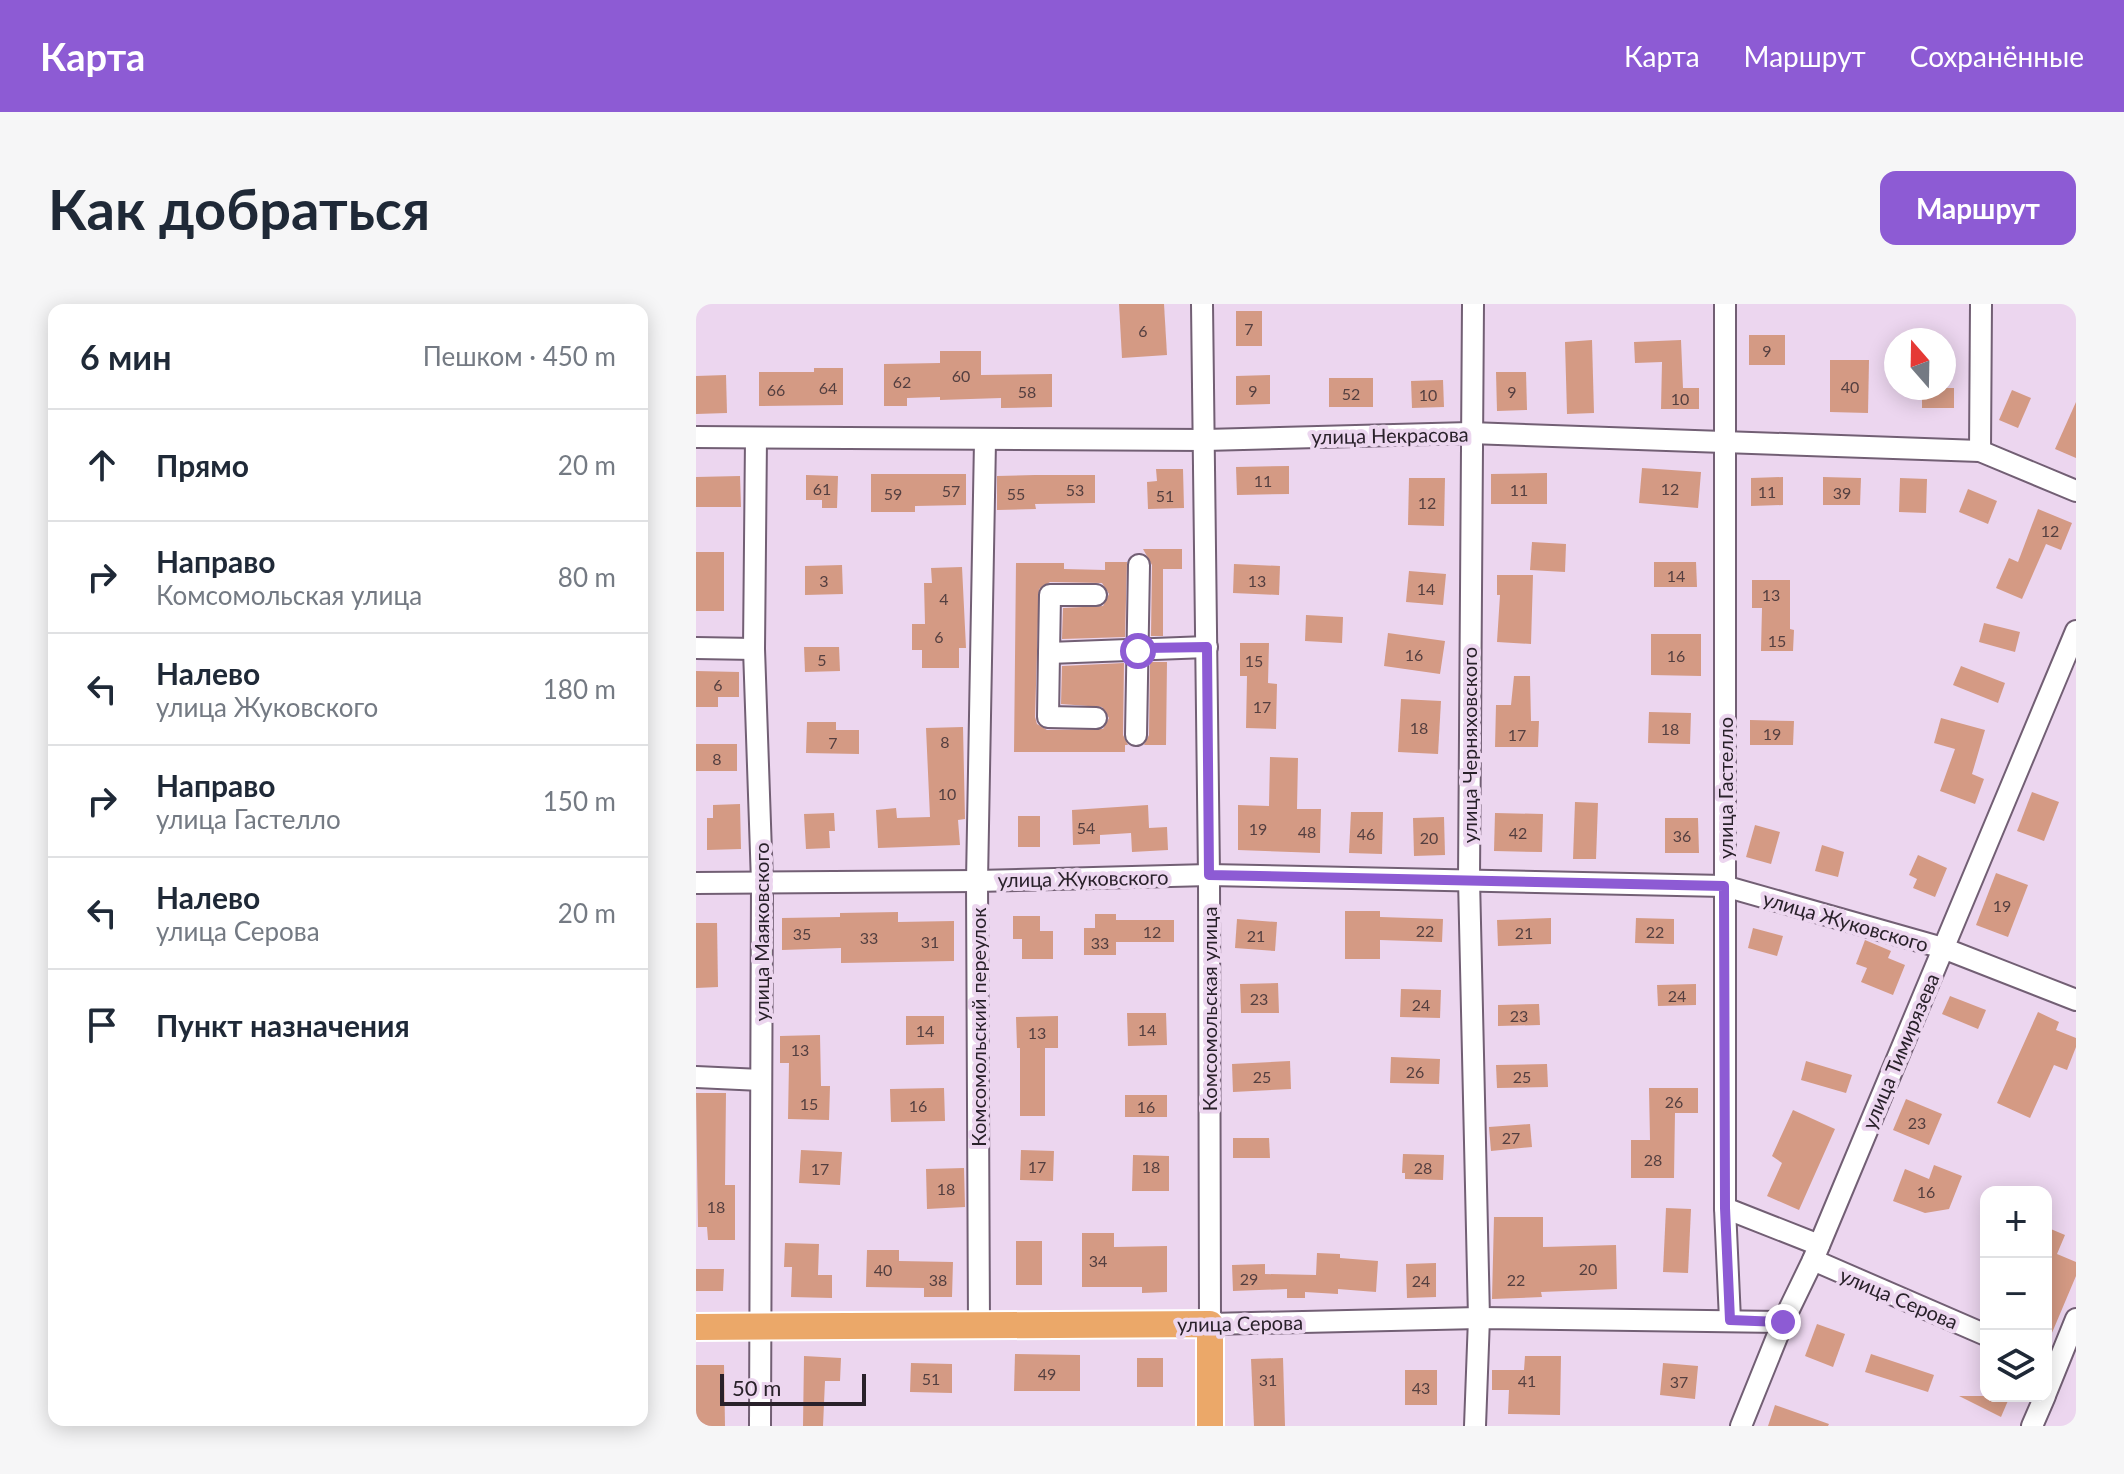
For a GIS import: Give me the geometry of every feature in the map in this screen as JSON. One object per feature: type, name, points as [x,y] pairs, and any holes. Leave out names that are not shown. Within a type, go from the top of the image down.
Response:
[{"type":"main road","name":"улица Серова","points":[[696,1327],[1210,1324]]},
{"type":"main road","name":"Комсомольская улица","points":[[1210,1324],[1210,1426]]},
{"type":"street","name":"Комсомольская улица","points":[[1202,304],[1209,875],[1210,1324]]},
{"type":"street","name":"улица Черняховского","points":[[1473,304],[1469,879],[1479,1318],[1475,1426]]},
{"type":"street","name":"улица Гастелло","points":[[1725,304],[1725,1208],[1730,1320]]},
{"type":"street","points":[[1980,451],[1981,304]]},
{"type":"street","name":"улица Некрасова","points":[[696,437],[1205,440],[1470,433],[1980,451],[2076,491]]},
{"type":"street","name":"улица Маяковского","points":[[756,438],[754,649],[762,882],[760,1426]]},
{"type":"street","name":"Комсомольский переулок","points":[[979,1326],[977,881],[985,441]]},
{"type":"street","points":[[1136,735],[1139,565]]},
{"type":"street","points":[[1096,595],[1050,595],[1048,717],[1096,718]]},
{"type":"street","name":"улица Тимирязева","points":[[1741,1426],[2076,631]]},
{"type":"street","points":[[1049,653],[1207,647]]},
{"type":"street","points":[[696,648],[754,649]]},
{"type":"street","name":"улица Жуковского","points":[[696,883],[1209,875],[1724,886],[1943,948],[2076,1000]]},
{"type":"street","points":[[696,1077],[761,1080]]},
{"type":"street","name":"улица Серова","points":[[1725,1208],[1980,1332]]},
{"type":"street","name":"улица Серова","points":[[1210,1324],[1479,1318],[1783,1322]]},
{"type":"street","points":[[2060,1367],[2076,1319]]},
{"type":"street","points":[[2032,1426],[2042,1402]]},
{"type":"building","points":[[1119,304],[1164,304],[1167,355],[1122,358]]},
{"type":"building","points":[[1236,311],[1262,311],[1262,346],[1236,346]]},
{"type":"building","points":[[1749,335],[1785,335],[1785,365],[1749,365]]},
{"type":"building","points":[[1592,340],[1594,413],[1567,414],[1565,342]]},
{"type":"building","points":[[1681,340],[1683,388],[1699,388],[1699,409],[1661,409],[1662,362],[1635,363],[1634,342]]},
{"type":"building","points":[[940,351],[981,351],[981,375],[1052,374],[1052,407],[1001,408],[1001,398],[940,400],[940,397],[907,398],[907,406],[884,406],[884,364],[940,363]]},
{"type":"building","points":[[1830,360],[1869,360],[1868,413],[1830,412]]},
{"type":"building","points":[[814,368],[843,368],[843,405],[759,406],[759,372],[814,372]]},
{"type":"building","points":[[1496,372],[1526,372],[1527,410],[1497,411]]},
{"type":"building","points":[[726,375],[727,413],[696,414],[696,376]]},
{"type":"building","points":[[1270,375],[1270,404],[1236,405],[1236,376]]},
{"type":"building","points":[[1329,378],[1373,378],[1373,407],[1329,407]]},
{"type":"building","points":[[1443,380],[1444,407],[1412,408],[1411,381]]},
{"type":"building","points":[[2012,390],[2031,398],[2018,428],[1999,420]]},
{"type":"building","points":[[1922,400],[1954,400],[1954,408],[1922,408]]},
{"type":"building","points":[[2076,402],[2076,458],[2055,449]]},
{"type":"building","points":[[1289,466],[1289,494],[1237,495],[1236,467]]},
{"type":"building","points":[[1642,468],[1701,472],[1698,508],[1639,503]]},
{"type":"building","points":[[1156,469],[1183,469],[1184,508],[1148,509],[1147,482],[1157,481]]},
{"type":"building","points":[[1547,473],[1547,504],[1491,504],[1491,474]]},
{"type":"building","points":[[871,474],[966,474],[966,505],[915,506],[915,512],[871,512]]},
{"type":"building","points":[[806,475],[838,476],[837,508],[822,508],[822,500],[806,500]]},
{"type":"building","points":[[1095,475],[1095,503],[1035,504],[1036,509],[997,510],[997,476]]},
{"type":"building","points":[[740,476],[741,507],[696,507],[696,477]]},
{"type":"building","points":[[1783,477],[1783,505],[1751,506],[1751,478]]},
{"type":"building","points":[[1823,477],[1861,478],[1860,505],[1823,505]]},
{"type":"building","points":[[1409,478],[1445,478],[1444,526],[1408,525]]},
{"type":"building","points":[[1900,478],[1927,479],[1926,513],[1899,512]]},
{"type":"building","points":[[1968,489],[1997,501],[1988,524],[1959,512]]},
{"type":"building","points":[[2038,509],[2072,523],[2061,550],[2046,544],[2022,599],[1996,588],[2009,558],[2018,562]]},
{"type":"building","points":[[1532,542],[1566,544],[1565,572],[1530,570]]},
{"type":"building","points":[[1143,549],[1182,549],[1182,569],[1163,569],[1163,636],[1151,636],[1152,565]]},
{"type":"building","points":[[696,552],[724,552],[724,611],[696,611]]},
{"type":"building","points":[[1105,562],[1127,562],[1125,637],[1062,639],[1063,608],[1103,606],[1109,594],[1102,583],[1050,582],[1039,589],[1035,717],[1037,724],[1047,730],[1103,729],[1109,718],[1102,707],[1061,704],[1062,666],[1124,663],[1123,735],[1128,745],[1125,745],[1125,752],[1014,752],[1016,563],[1064,563],[1064,569],[1105,570]]},
{"type":"building","points":[[1654,562],[1696,562],[1697,587],[1654,587]]},
{"type":"building","points":[[1234,564],[1280,566],[1279,595],[1233,593]]},
{"type":"building","points":[[842,565],[843,594],[805,595],[805,566]]},
{"type":"building","points":[[962,567],[966,648],[959,648],[959,668],[922,668],[922,650],[912,650],[912,624],[925,624],[924,583],[932,583],[931,568]]},
{"type":"building","points":[[1409,571],[1446,574],[1443,605],[1406,602]]},
{"type":"building","points":[[1497,575],[1533,575],[1531,644],[1497,642],[1500,595],[1497,595]]},
{"type":"building","points":[[1752,580],[1790,580],[1793,651],[1761,651],[1762,608],[1752,608]]},
{"type":"building","points":[[1306,615],[1343,617],[1342,643],[1305,641]]},
{"type":"building","points":[[1984,623],[2020,632],[2015,652],[1979,642]]},
{"type":"building","points":[[1388,633],[1445,641],[1440,674],[1384,666]]},
{"type":"building","points":[[1651,634],[1701,634],[1701,676],[1651,675]]},
{"type":"building","points":[[1240,643],[1269,643],[1268,683],[1277,684],[1276,729],[1246,728],[1247,676],[1240,676]]},
{"type":"building","points":[[804,647],[839,647],[840,671],[805,672]]},
{"type":"building","points":[[1150,662],[1167,662],[1166,745],[1144,745],[1149,735]]},
{"type":"building","points":[[1961,666],[2005,683],[1998,703],[1953,685]]},
{"type":"building","points":[[696,671],[739,672],[739,697],[718,697],[718,707],[696,707]]},
{"type":"building","points":[[1514,676],[1530,676],[1531,721],[1539,721],[1538,747],[1495,747],[1496,705],[1511,705]]},
{"type":"building","points":[[1401,699],[1441,701],[1438,754],[1398,752]]},
{"type":"building","points":[[1649,712],[1691,713],[1690,744],[1648,743]]},
{"type":"building","points":[[1941,718],[1985,730],[1972,774],[1984,779],[1975,804],[1940,791],[1955,749],[1934,743]]},
{"type":"building","points":[[1750,720],[1794,721],[1793,745],[1750,745]]},
{"type":"building","points":[[807,722],[836,722],[836,730],[859,730],[859,754],[806,753]]},
{"type":"building","points":[[963,727],[965,819],[958,820],[960,845],[878,848],[876,810],[896,808],[897,818],[930,817],[926,728]]},
{"type":"building","points":[[696,744],[737,744],[737,771],[696,771]]},
{"type":"building","points":[[1270,757],[1298,758],[1297,809],[1321,809],[1320,853],[1238,850],[1238,805],[1269,806]]},
{"type":"building","points":[[2032,792],[2059,802],[2044,841],[2017,831]]},
{"type":"building","points":[[1575,802],[1598,803],[1596,859],[1573,859]]},
{"type":"building","points":[[740,804],[741,849],[707,850],[707,818],[713,818],[713,805]]},
{"type":"building","points":[[1148,805],[1149,828],[1167,827],[1168,850],[1132,852],[1131,833],[1100,835],[1100,844],[1073,845],[1072,810]]},
{"type":"building","points":[[1351,812],[1383,812],[1382,854],[1349,853]]},
{"type":"building","points":[[834,813],[835,831],[829,831],[830,848],[806,849],[804,814]]},
{"type":"building","points":[[1495,813],[1543,814],[1542,852],[1494,851]]},
{"type":"building","points":[[1018,816],[1040,816],[1040,847],[1018,847]]},
{"type":"building","points":[[1444,817],[1445,855],[1414,856],[1413,818]]},
{"type":"building","points":[[1665,818],[1698,818],[1699,853],[1665,853]]},
{"type":"building","points":[[1755,825],[1780,832],[1771,864],[1746,857]]},
{"type":"building","points":[[1822,845],[1844,852],[1838,877],[1815,871]]},
{"type":"building","points":[[1918,855],[1947,868],[1935,897],[1913,888],[1917,879],[1909,875]]},
{"type":"building","points":[[1996,873],[2028,885],[2008,937],[1976,925]]},
{"type":"building","points":[[1345,911],[1380,911],[1380,917],[1443,919],[1442,942],[1380,940],[1380,959],[1345,959]]},
{"type":"building","points":[[898,912],[898,922],[954,921],[954,961],[841,963],[841,948],[782,950],[782,918]]},
{"type":"building","points":[[1095,914],[1116,914],[1116,920],[1174,920],[1174,942],[1116,942],[1116,955],[1084,955],[1084,928],[1095,928]]},
{"type":"building","points":[[1013,916],[1040,916],[1040,931],[1053,931],[1053,959],[1022,959],[1022,939],[1013,939]]},
{"type":"building","points":[[1551,918],[1551,944],[1498,946],[1497,920]]},
{"type":"building","points":[[1636,918],[1674,919],[1674,944],[1635,943]]},
{"type":"building","points":[[1237,919],[1277,922],[1275,951],[1235,948]]},
{"type":"building","points":[[696,923],[717,923],[718,987],[696,988]]},
{"type":"building","points":[[1753,928],[1783,936],[1777,956],[1748,948]]},
{"type":"building","points":[[1865,940],[1891,951],[1888,958],[1905,965],[1893,995],[1861,982],[1867,968],[1856,964]]},
{"type":"building","points":[[1278,983],[1279,1013],[1241,1013],[1240,984]]},
{"type":"building","points":[[1696,984],[1696,1005],[1658,1006],[1657,985]]},
{"type":"building","points":[[1401,989],[1441,990],[1440,1018],[1400,1017]]},
{"type":"building","points":[[1950,996],[1986,1010],[1978,1029],[1942,1014]]},
{"type":"building","points":[[1539,1004],[1540,1025],[1498,1026],[1498,1005]]},
{"type":"building","points":[[2038,1012],[2059,1022],[2056,1030],[2076,1038],[2076,1047],[2067,1070],[2054,1065],[2030,1118],[1997,1103]]},
{"type":"building","points":[[1127,1013],[1166,1013],[1167,1045],[1128,1046]]},
{"type":"building","points":[[906,1016],[944,1016],[944,1044],[906,1045]]},
{"type":"building","points":[[1058,1016],[1058,1048],[1045,1048],[1045,1116],[1020,1116],[1020,1048],[1017,1048],[1016,1017]]},
{"type":"building","points":[[820,1035],[821,1086],[830,1086],[829,1120],[788,1119],[789,1063],[780,1063],[780,1036]]},
{"type":"building","points":[[1391,1057],[1440,1059],[1439,1084],[1390,1083]]},
{"type":"building","points":[[1290,1061],[1291,1089],[1233,1092],[1232,1064]]},
{"type":"building","points":[[1806,1061],[1852,1075],[1846,1093],[1801,1080]]},
{"type":"building","points":[[1547,1064],[1548,1087],[1497,1088],[1496,1065]]},
{"type":"building","points":[[944,1088],[945,1121],[891,1122],[890,1089]]},
{"type":"building","points":[[1649,1088],[1698,1088],[1698,1113],[1675,1113],[1674,1178],[1631,1178],[1631,1140],[1650,1140]]},
{"type":"building","points":[[696,1093],[726,1093],[725,1185],[735,1185],[735,1240],[708,1240],[707,1227],[698,1227]]},
{"type":"building","points":[[1125,1095],[1167,1095],[1167,1117],[1125,1117]]},
{"type":"building","points":[[1906,1099],[1942,1114],[1929,1145],[1893,1130]]},
{"type":"building","points":[[1793,1110],[1835,1129],[1799,1210],[1767,1196],[1782,1163],[1772,1156]]},
{"type":"building","points":[[1530,1124],[1532,1147],[1491,1151],[1489,1127]]},
{"type":"building","points":[[1233,1138],[1269,1138],[1270,1158],[1233,1158]]},
{"type":"building","points":[[801,1150],[842,1152],[840,1185],[799,1183]]},
{"type":"building","points":[[1021,1150],[1054,1151],[1053,1181],[1020,1180]]},
{"type":"building","points":[[1403,1154],[1444,1155],[1443,1180],[1405,1179],[1405,1173],[1402,1173]]},
{"type":"building","points":[[1133,1155],[1169,1156],[1169,1191],[1132,1191]]},
{"type":"building","points":[[1934,1165],[1962,1176],[1949,1209],[1925,1213],[1893,1201],[1905,1169],[1929,1179]]},
{"type":"building","points":[[964,1168],[965,1207],[927,1209],[926,1169]]},
{"type":"building","points":[[1666,1208],[1691,1209],[1688,1273],[1663,1272]]},
{"type":"building","points":[[1494,1217],[1543,1217],[1543,1247],[1616,1245],[1617,1289],[1541,1292],[1542,1297],[1492,1299]]},
{"type":"building","points":[[2052,1230],[2065,1235],[2057,1254],[2076,1262],[2076,1276],[2052,1333]]},
{"type":"building","points":[[1082,1233],[1114,1233],[1114,1247],[1167,1246],[1167,1292],[1142,1293],[1142,1287],[1082,1287]]},
{"type":"building","points":[[1016,1241],[1042,1241],[1042,1285],[1016,1285]]},
{"type":"building","points":[[785,1243],[819,1244],[818,1275],[832,1275],[832,1298],[791,1297],[792,1267],[784,1267]]},
{"type":"building","points":[[867,1250],[899,1250],[899,1261],[953,1262],[952,1297],[924,1297],[924,1288],[866,1287]]},
{"type":"building","points":[[1317,1253],[1378,1261],[1376,1292],[1338,1289],[1338,1294],[1305,1292],[1305,1298],[1287,1298],[1287,1289],[1233,1291],[1232,1265],[1265,1264],[1265,1274],[1316,1275]]},
{"type":"building","points":[[1436,1263],[1436,1297],[1407,1298],[1406,1264]]},
{"type":"building","points":[[696,1269],[724,1269],[723,1291],[696,1291]]},
{"type":"building","points":[[1817,1324],[1845,1334],[1833,1367],[1805,1356]]},
{"type":"building","points":[[1015,1354],[1080,1355],[1080,1391],[1014,1391]]},
{"type":"building","points":[[1871,1354],[1934,1375],[1928,1392],[1865,1372]]},
{"type":"building","points":[[804,1356],[841,1358],[840,1381],[825,1381],[823,1426],[803,1426]]},
{"type":"building","points":[[1525,1356],[1561,1356],[1560,1415],[1508,1414],[1509,1390],[1492,1390],[1492,1370],[1524,1370]]},
{"type":"building","points":[[1137,1358],[1163,1358],[1163,1387],[1137,1387]]},
{"type":"building","points":[[1283,1358],[1285,1426],[1254,1426],[1251,1359]]},
{"type":"building","points":[[911,1363],[952,1364],[952,1393],[910,1392]]},
{"type":"building","points":[[1663,1363],[1698,1366],[1695,1399],[1660,1395]]},
{"type":"building","points":[[696,1365],[724,1365],[725,1426],[696,1426]]},
{"type":"building","points":[[1405,1370],[1437,1370],[1437,1405],[1405,1405]]},
{"type":"building","points":[[1959,1396],[1980,1396],[1980,1402],[2007,1402],[2001,1417]]},
{"type":"building","points":[[1775,1405],[1829,1424],[1768,1426]]},
{"type":"route","points":[[1138,651],[1145,648],[1207,647],[1209,875],[1724,886],[1725,1208],[1730,1320],[1783,1322]]}]
